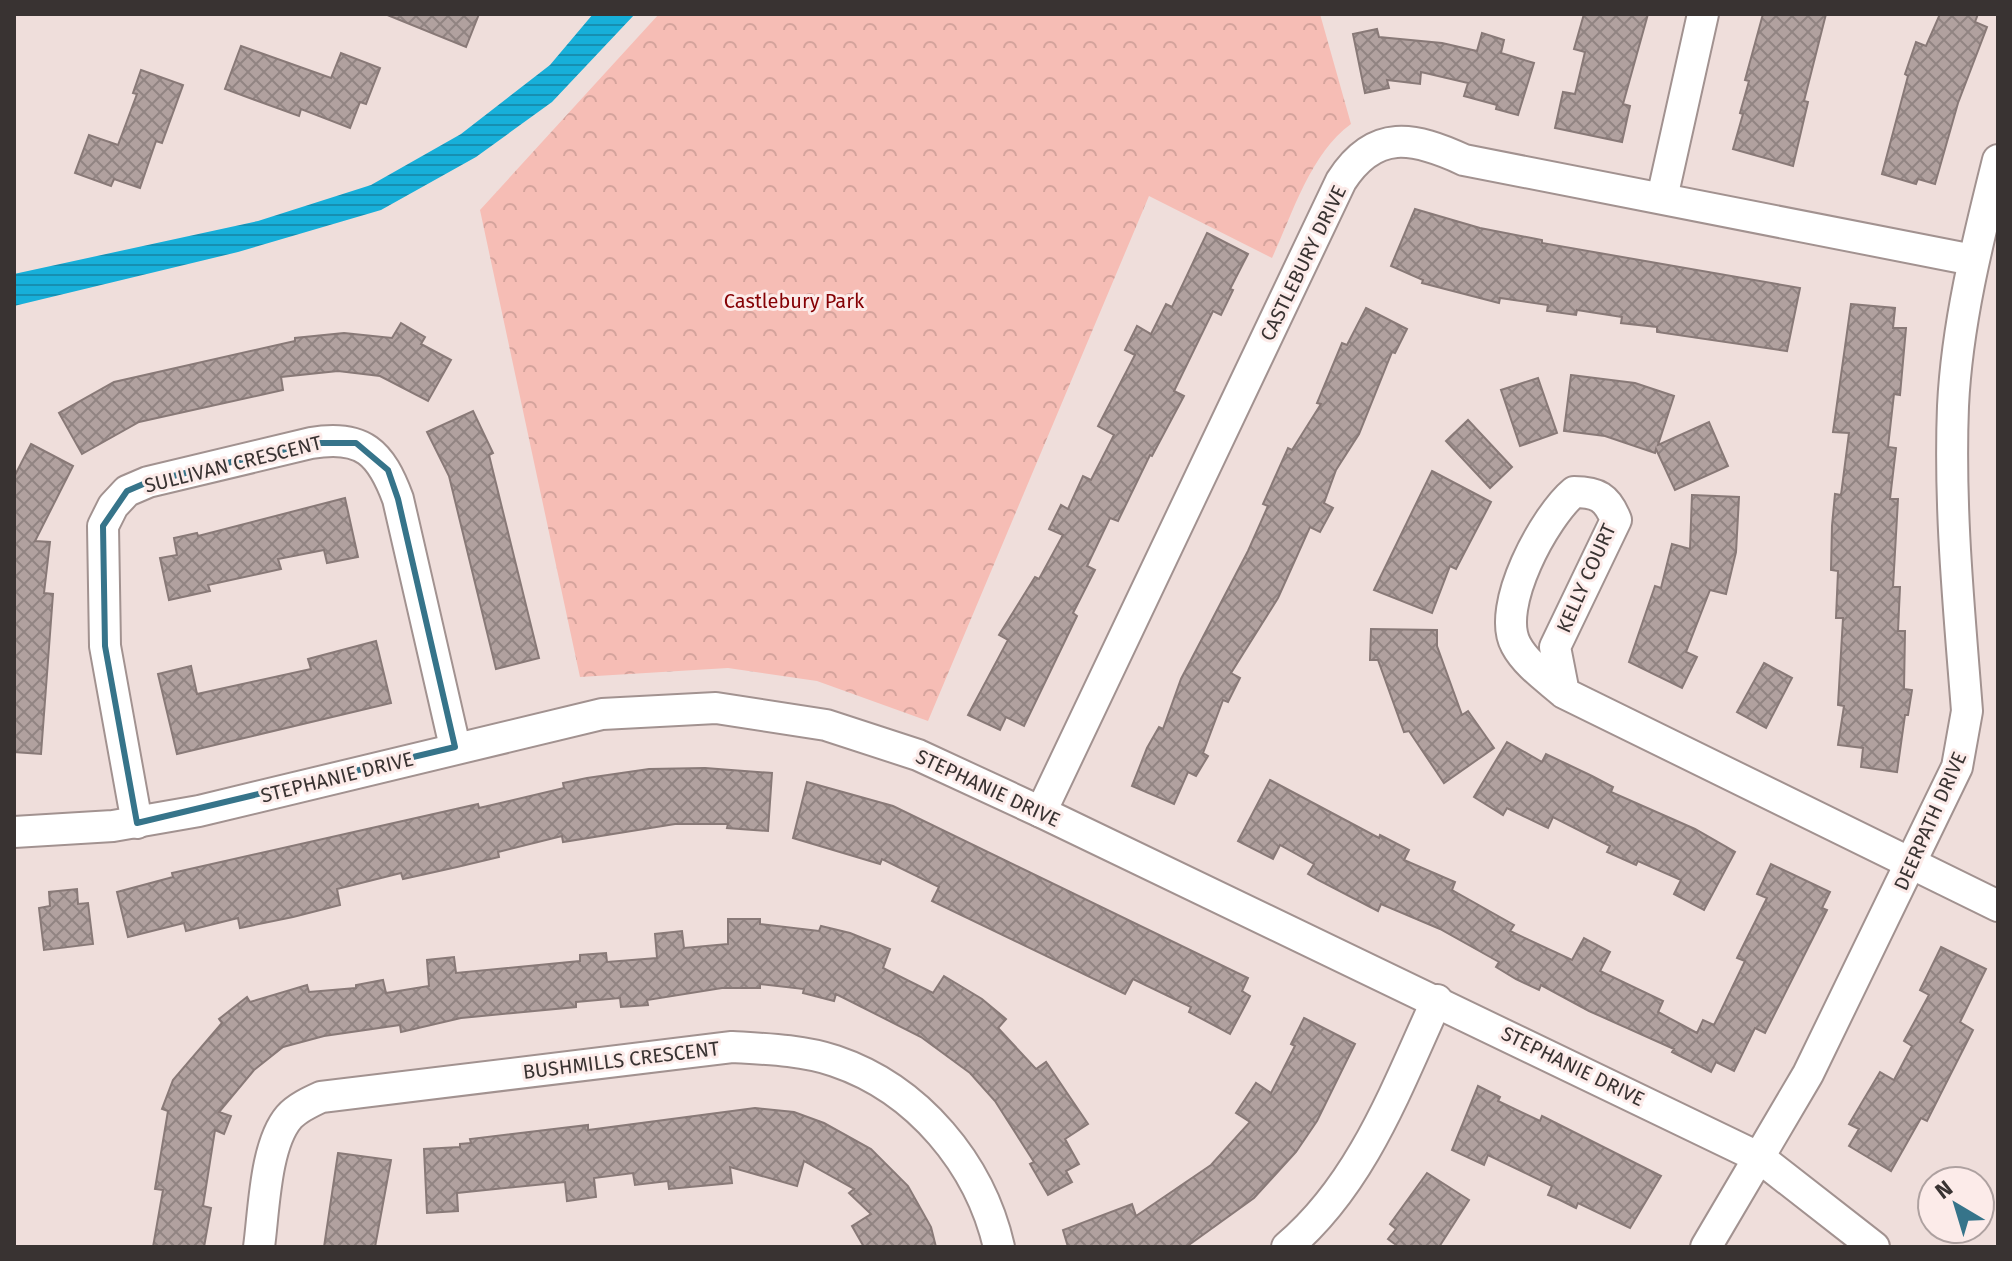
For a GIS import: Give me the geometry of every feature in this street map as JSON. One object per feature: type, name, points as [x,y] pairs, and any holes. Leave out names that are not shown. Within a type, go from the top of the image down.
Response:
[{"type":"street","points":[[1662,198],[1703,14]]},
{"type":"street","name":"CASTLEBURY DRIVE","points":[[1041,812],[1341,181],[1360,158],[1374,148],[1397,141],[1424,143],[1464,160],[1973,260]]},
{"type":"street","name":"DEERPATH DRIVE","points":[[1706,1247],[1823,1046],[1912,864],[1957,767],[1964,743],[1967,711],[1954,574],[1951,488],[1954,402],[1973,260],[1998,160]]},
{"type":"street","name":"SULLIVAN CRESCENT","points":[[137,823],[105,646],[103,526],[113,506],[127,491],[148,482],[334,439],[356,443],[372,453],[388,470],[398,499],[455,747]]},
{"type":"street","name":"KELLY COURT","points":[[1564,693],[1555,647],[1616,520],[1610,504],[1595,492],[1574,492],[1556,507],[1513,595],[1510,618],[1515,644],[1564,693],[1998,906]]},
{"type":"street","name":"STEPHANIE DRIVE","points":[[14,832],[137,823],[199,811],[602,714],[716,708],[826,725],[918,755],[1041,812],[1760,1158],[1874,1247]]},
{"type":"street","points":[[1287,1247],[1330,1205],[1360,1159],[1386,1113],[1437,1000]]},
{"type":"street","name":"BUSHMILLS CRESCENT","points":[[259,1247],[273,1153],[281,1130],[289,1117],[321,1097],[732,1047],[783,1050],[836,1062],[912,1105],[956,1150],[982,1191],[999,1247]]},
{"type":"highlighted area","points":[[311,443],[356,443],[388,470],[398,499],[455,747],[137,823],[105,646],[103,526],[127,491],[148,482]]},
{"type":"green space","name":"Castlebury Park","points":[[659,14],[1320,14],[1351,124],[1324,151],[1295,204],[1272,258],[1149,196],[928,721],[817,681],[728,668],[580,677],[480,210]]},
{"type":"water","points":[[593,14],[635,14],[552,102],[476,157],[381,210],[238,252],[14,306],[14,274],[258,221],[371,185],[461,134],[550,65]]},
{"type":"building","points":[[385,14],[479,14],[466,47]]},
{"type":"building","points":[[1584,14],[1648,14],[1623,104],[1630,106],[1622,142],[1555,128],[1563,92],[1575,94],[1585,52],[1574,49]]},
{"type":"building","points":[[1763,14],[1826,14],[1804,101],[1808,102],[1793,166],[1733,149],[1749,81],[1745,80]]},
{"type":"building","points":[[1940,14],[1978,14],[1975,22],[1987,27],[1958,103],[1935,184],[1918,179],[1916,184],[1882,174],[1908,76],[1905,74],[1916,42],[1926,46]]},
{"type":"building","points":[[1377,29],[1379,37],[1442,43],[1477,51],[1482,33],[1504,40],[1501,53],[1534,63],[1518,115],[1496,109],[1497,105],[1464,96],[1468,83],[1421,72],[1420,84],[1387,80],[1389,88],[1365,93],[1353,34]]},
{"type":"building","points":[[241,46],[331,78],[341,53],[380,68],[366,104],[360,102],[350,128],[301,109],[299,116],[225,89]]},
{"type":"building","points":[[141,70],[183,85],[162,143],[156,141],[140,188],[114,179],[111,186],[75,173],[89,135],[118,145],[137,94],[133,93]]},
{"type":"building","points":[[1415,209],[1480,228],[1542,240],[1542,243],[1800,288],[1787,351],[1657,332],[1657,327],[1621,323],[1622,317],[1577,310],[1576,315],[1547,311],[1548,305],[1500,298],[1499,303],[1422,283],[1423,280],[1391,266]]},
{"type":"building","points":[[1207,233],[1248,254],[1221,315],[1213,311],[1174,391],[1184,396],[1150,455],[1118,521],[1110,518],[1087,566],[1095,570],[1073,613],[1077,616],[1024,726],[1006,717],[1000,730],[968,715],[1008,640],[999,635],[1035,577],[1039,579],[1063,535],[1049,529],[1061,505],[1068,509],[1083,476],[1091,480],[1114,435],[1098,426],[1135,355],[1125,350],[1137,326],[1151,334],[1166,304],[1172,307]]},
{"type":"building","points":[[1851,304],[1895,308],[1893,328],[1906,328],[1900,395],[1894,394],[1888,447],[1896,448],[1890,499],[1898,499],[1893,587],[1900,587],[1898,631],[1905,631],[1904,689],[1912,690],[1897,772],[1861,767],[1863,748],[1838,745],[1844,706],[1838,705],[1843,618],[1836,618],[1838,571],[1831,570],[1832,526],[1835,494],[1841,495],[1849,433],[1833,432]]},
{"type":"building","points":[[1366,308],[1407,329],[1395,353],[1392,352],[1359,434],[1336,470],[1324,503],[1333,508],[1320,532],[1310,527],[1278,598],[1231,673],[1240,678],[1228,702],[1223,700],[1203,753],[1208,756],[1196,776],[1188,772],[1174,804],[1132,786],[1147,748],[1159,727],[1163,729],[1181,679],[1248,551],[1268,506],[1263,504],[1288,448],[1292,450],[1321,404],[1317,403],[1342,343],[1347,345]]},
{"type":"building","points":[[401,323],[425,337],[421,344],[451,360],[428,401],[380,376],[338,371],[281,377],[283,390],[139,422],[82,454],[59,413],[114,382],[295,341],[295,338],[344,333],[392,338]]},
{"type":"building","points":[[1571,375],[1635,383],[1674,396],[1658,445],[1709,422],[1728,466],[1675,490],[1656,449],[1655,453],[1605,436],[1564,431]]},
{"type":"building","points":[[1538,378],[1557,433],[1520,446],[1501,390]]},
{"type":"building","points":[[473,411],[493,453],[489,455],[539,658],[496,669],[449,476],[427,432]]},
{"type":"building","points":[[1468,420],[1512,467],[1490,488],[1446,441]]},
{"type":"building","points":[[31,444],[73,466],[35,541],[50,542],[44,593],[53,594],[41,754],[14,752],[14,477]]},
{"type":"building","points":[[1432,471],[1491,502],[1456,569],[1450,566],[1432,613],[1374,590]]},
{"type":"building","points":[[1692,495],[1739,497],[1736,552],[1726,594],[1710,590],[1686,652],[1697,657],[1682,688],[1629,662],[1655,586],[1661,588],[1672,544],[1690,549]]},
{"type":"building","points":[[345,498],[358,557],[327,563],[324,550],[278,559],[281,569],[208,585],[210,591],[169,600],[160,558],[177,555],[174,538],[197,533],[198,536]]},
{"type":"building","points":[[1371,629],[1437,630],[1437,646],[1462,715],[1468,711],[1494,748],[1444,783],[1409,731],[1404,732],[1378,660],[1370,660]]},
{"type":"building","points":[[376,641],[391,703],[177,754],[158,674],[191,666],[197,694],[311,669],[308,659]]},
{"type":"building","points":[[1764,663],[1792,678],[1766,728],[1737,712]]},
{"type":"building","points":[[1507,742],[1542,762],[1546,754],[1592,776],[1613,787],[1611,792],[1695,829],[1735,852],[1704,910],[1674,894],[1681,880],[1638,861],[1636,865],[1607,852],[1610,846],[1553,817],[1548,828],[1507,808],[1503,815],[1474,797]]},
{"type":"building","points":[[705,768],[772,773],[768,831],[727,828],[728,824],[675,824],[563,842],[562,836],[498,852],[499,857],[457,867],[403,879],[401,873],[337,889],[340,905],[293,917],[240,928],[238,918],[186,931],[184,923],[128,937],[117,892],[173,877],[172,873],[478,804],[479,808],[564,788],[563,783],[587,778],[649,769]]},
{"type":"building","points":[[1270,780],[1379,838],[1380,835],[1409,850],[1404,860],[1455,882],[1452,890],[1514,925],[1510,931],[1572,960],[1584,938],[1610,952],[1600,971],[1663,1001],[1658,1012],[1697,1033],[1703,1020],[1714,1025],[1745,961],[1737,958],[1767,898],[1757,894],[1771,864],[1830,892],[1822,908],[1827,910],[1765,1033],[1755,1028],[1734,1071],[1716,1062],[1711,1072],[1672,1052],[1674,1049],[1589,1011],[1541,985],[1539,990],[1516,979],[1496,967],[1499,962],[1440,929],[1381,904],[1378,911],[1318,880],[1308,874],[1314,864],[1280,845],[1273,859],[1238,841]]},
{"type":"building","points":[[807,782],[893,806],[1248,978],[1242,991],[1250,996],[1230,1034],[1189,1012],[1191,1007],[1133,979],[1125,994],[932,901],[939,887],[882,859],[880,864],[793,838]]},
{"type":"building","points":[[77,889],[78,904],[88,903],[93,944],[44,950],[39,908],[50,906],[49,892]]},
{"type":"building","points":[[728,919],[760,919],[760,924],[819,931],[821,926],[850,933],[890,949],[883,968],[933,993],[944,976],[982,999],[1006,1019],[998,1028],[1036,1069],[1046,1062],[1088,1124],[1065,1139],[1079,1164],[1066,1171],[1072,1182],[1048,1195],[1030,1164],[1034,1162],[995,1101],[970,1073],[921,1037],[836,994],[834,1001],[803,993],[804,989],[760,984],[760,988],[722,988],[647,1000],[648,1005],[621,1007],[620,998],[576,1002],[576,1007],[461,1018],[401,1032],[400,1025],[324,1036],[283,1047],[254,1070],[219,1112],[231,1116],[224,1134],[215,1130],[203,1206],[211,1208],[204,1247],[153,1247],[163,1190],[155,1189],[168,1111],[162,1109],[173,1080],[222,1023],[219,1019],[247,997],[250,1002],[307,985],[309,992],[356,988],[356,985],[383,980],[386,993],[429,986],[427,960],[454,957],[456,973],[580,961],[580,955],[606,953],[607,962],[657,958],[655,934],[682,931],[684,948],[728,944]]},
{"type":"building","points":[[1941,947],[1986,969],[1960,1022],[1973,1030],[1927,1121],[1921,1118],[1891,1171],[1849,1146],[1859,1129],[1849,1124],[1880,1072],[1894,1080],[1912,1046],[1904,1041],[1929,995],[1920,990]]},
{"type":"building","points":[[1304,1018],[1355,1044],[1317,1121],[1296,1152],[1254,1198],[1186,1247],[1068,1247],[1063,1230],[1132,1204],[1136,1216],[1211,1165],[1250,1122],[1236,1113],[1256,1083],[1271,1093],[1295,1046],[1291,1044]]},
{"type":"building","points":[[1478,1086],[1500,1097],[1498,1101],[1540,1121],[1542,1116],[1661,1176],[1630,1228],[1578,1203],[1576,1208],[1548,1195],[1552,1186],[1488,1155],[1484,1165],[1452,1150]]},
{"type":"building","points":[[755,1108],[794,1112],[824,1123],[871,1149],[908,1186],[931,1227],[936,1247],[864,1247],[852,1226],[871,1214],[849,1193],[854,1189],[804,1161],[797,1186],[730,1167],[732,1183],[669,1189],[668,1181],[635,1185],[633,1173],[594,1178],[596,1197],[567,1201],[565,1182],[457,1193],[458,1211],[427,1213],[424,1149],[460,1147],[460,1144],[471,1143],[470,1139],[588,1125],[588,1130]]},
{"type":"building","points":[[338,1153],[391,1160],[375,1247],[324,1247]]},
{"type":"building","points":[[1427,1173],[1469,1200],[1439,1247],[1399,1247],[1388,1239],[1396,1229],[1390,1224]]}]
